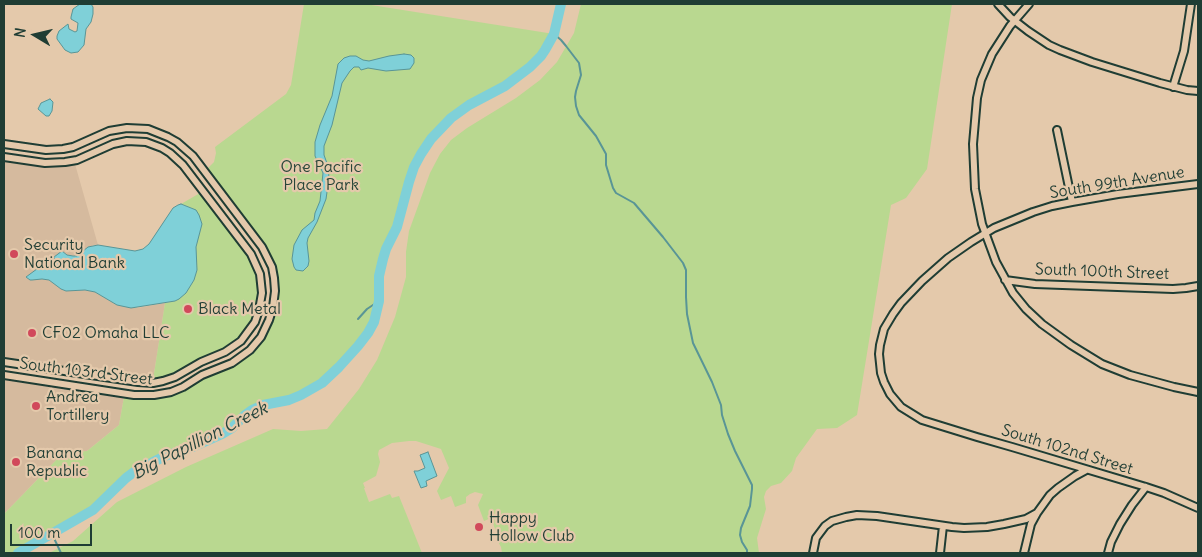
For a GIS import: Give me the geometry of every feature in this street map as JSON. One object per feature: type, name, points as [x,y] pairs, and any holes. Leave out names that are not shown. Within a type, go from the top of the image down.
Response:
[{"type":"street","points":[[998,4],[1004,11],[1039,38],[1060,50],[1173,87],[1198,91]]},
{"type":"street","points":[[1029,4],[1015,20],[992,54],[981,80],[978,98],[973,144],[975,188],[982,224],[996,262],[1013,293],[1030,314],[1085,354],[1130,375],[1198,392]]},
{"type":"street","points":[[1173,87],[1184,51],[1191,4]]},
{"type":"street","name":"South 103rd Street","points":[[4,144],[46,150],[63,149],[73,147],[109,131],[131,128],[148,129],[158,132],[177,142],[193,156],[262,247],[270,261],[275,285],[274,304],[270,320],[253,347],[224,367],[202,375],[183,387],[165,394],[134,395],[4,375]]},
{"type":"street","points":[[1057,130],[1072,202]]},
{"type":"street","name":"South 103rd Street","points":[[4,157],[45,163],[65,162],[77,160],[113,144],[127,141],[146,142],[162,148],[183,165],[251,254],[260,274],[262,286],[261,303],[257,316],[245,336],[225,352],[163,381],[138,382],[4,362]]},
{"type":"street","name":"South 99th Avenue","points":[[926,421],[901,407],[890,394],[884,382],[880,364],[882,337],[892,314],[922,281],[948,258],[994,228],[1052,206],[1118,194],[1198,184]]},
{"type":"street","name":"South 100th Street","points":[[1005,280],[1035,284],[1173,289],[1198,286]]},
{"type":"street","name":"South 102nd Street","points":[[926,421],[977,438],[1146,487],[1198,508]]},
{"type":"street","points":[[1024,553],[1037,513],[1054,491],[1086,470]]},
{"type":"street","points":[[1108,553],[1120,524],[1132,504],[1146,487]]},
{"type":"street","points":[[813,553],[819,533],[832,521],[846,517],[869,515],[964,528],[1004,524],[1037,513]]},
{"type":"street","points":[[940,553],[944,526]]},
{"type":"shaded area","points":[[4,161],[51,167],[75,164],[98,245],[93,245],[77,256],[67,255],[62,251],[52,267],[41,267],[26,277],[32,280],[49,280],[66,291],[85,290],[95,292],[117,305],[137,308],[165,303],[153,380],[4,359]]},
{"type":"shaded area","points":[[4,378],[124,397],[119,425],[87,451],[63,453],[4,514]]},
{"type":"green space","name":"One Pacific Place Park","points":[[304,4],[365,4],[554,34],[545,50],[530,67],[505,86],[469,105],[451,118],[431,139],[421,154],[409,182],[397,227],[383,259],[379,276],[379,301],[374,322],[358,346],[332,374],[322,383],[301,395],[289,400],[263,405],[252,410],[232,428],[222,434],[193,447],[165,456],[134,472],[93,510],[18,553],[4,553],[4,514],[63,453],[87,451],[119,425],[124,397],[155,399],[180,392],[204,378],[241,362],[260,344],[269,330],[278,300],[278,286],[274,263],[265,246],[207,169],[214,162],[215,147],[286,94],[291,85]]},
{"type":"green space","name":"Happy Hollow Club","points":[[581,4],[952,4],[927,169],[906,198],[891,205],[857,415],[837,428],[817,429],[796,458],[792,471],[781,483],[771,486],[766,491],[764,497],[766,509],[757,538],[759,553],[502,553],[491,518],[484,521],[478,505],[483,494],[475,492],[470,494],[466,497],[466,503],[455,507],[451,496],[441,500],[437,491],[449,468],[441,449],[416,441],[409,441],[392,443],[379,450],[380,462],[376,476],[363,483],[369,502],[390,494],[392,498],[399,496],[422,553],[49,553],[73,541],[117,502],[186,467],[273,429],[301,431],[327,429],[359,389],[377,360],[395,317],[406,277],[406,252],[409,231],[430,173],[440,154],[451,140],[516,98],[540,80],[557,62],[574,33]]},
{"type":"green space","points":[[200,193],[250,258],[258,283],[256,309],[247,329],[229,346],[196,360],[171,375],[153,380],[165,303],[175,301],[186,293],[194,280],[197,270],[195,253],[197,242],[191,208],[181,204]]},
{"type":"water","points":[[80,4],[91,4],[93,14],[91,22],[86,29],[84,45],[78,52],[71,53],[65,50],[57,36],[59,31],[68,24],[69,29],[77,31],[78,23],[71,19],[71,17],[73,9]]},
{"type":"water","points":[[404,54],[411,55],[414,58],[414,63],[410,69],[386,71],[368,68],[361,70],[359,67],[354,67],[342,83],[332,125],[324,146],[329,178],[326,199],[308,238],[308,266],[303,271],[296,270],[292,259],[294,245],[302,230],[314,220],[320,201],[323,173],[315,156],[315,142],[332,96],[338,64],[344,58],[350,56],[356,56],[369,61]]},
{"type":"water","points":[[50,99],[53,102],[52,111],[49,116],[46,116],[38,109],[41,103]]},
{"type":"water","points":[[181,204],[196,210],[202,224],[196,247],[197,270],[194,280],[186,293],[175,301],[131,308],[117,305],[95,292],[85,290],[66,291],[49,280],[30,280],[26,277],[41,266],[46,268],[52,267],[55,262],[54,257],[62,251],[67,255],[77,256],[88,247],[98,245],[135,251],[143,249],[149,244],[173,208]]},
{"type":"water","points":[[428,452],[437,476],[426,481],[427,486],[421,488],[414,471],[425,468],[420,455]]},
{"type":"waterway","name":"Big Papillion Creek","points":[[18,553],[93,510],[134,472],[165,456],[193,447],[222,434],[232,428],[252,410],[263,405],[289,400],[301,395],[322,383],[339,367],[358,346],[374,322],[379,301],[379,276],[383,259],[397,227],[409,182],[421,154],[431,139],[451,118],[469,105],[505,86],[541,56],[554,34],[561,4]]},
{"type":"waterway","points":[[554,34],[579,63],[581,75],[575,97],[576,106],[579,115],[596,136],[606,154],[606,165],[613,188],[616,193],[634,203],[663,237],[683,263],[686,270],[687,314],[693,343],[721,405],[722,415],[735,451],[752,485],[750,506],[740,535],[747,553]]},
{"type":"waterway","points":[[358,319],[367,309],[379,301]]},
{"type":"waterway","points":[[52,534],[61,553]]},
{"type":"place","name":"Security National Bank","points":[[14,254]]},
{"type":"place","name":"Black Metal","points":[[188,309]]},
{"type":"place","name":"CF02 Omaha LLC","points":[[32,333]]},
{"type":"place","name":"Andrea Tortillery","points":[[36,406]]},
{"type":"place","name":"Banana Republic","points":[[16,462]]},
{"type":"place","name":"Happy Hollow Club","points":[[479,527]]}]
